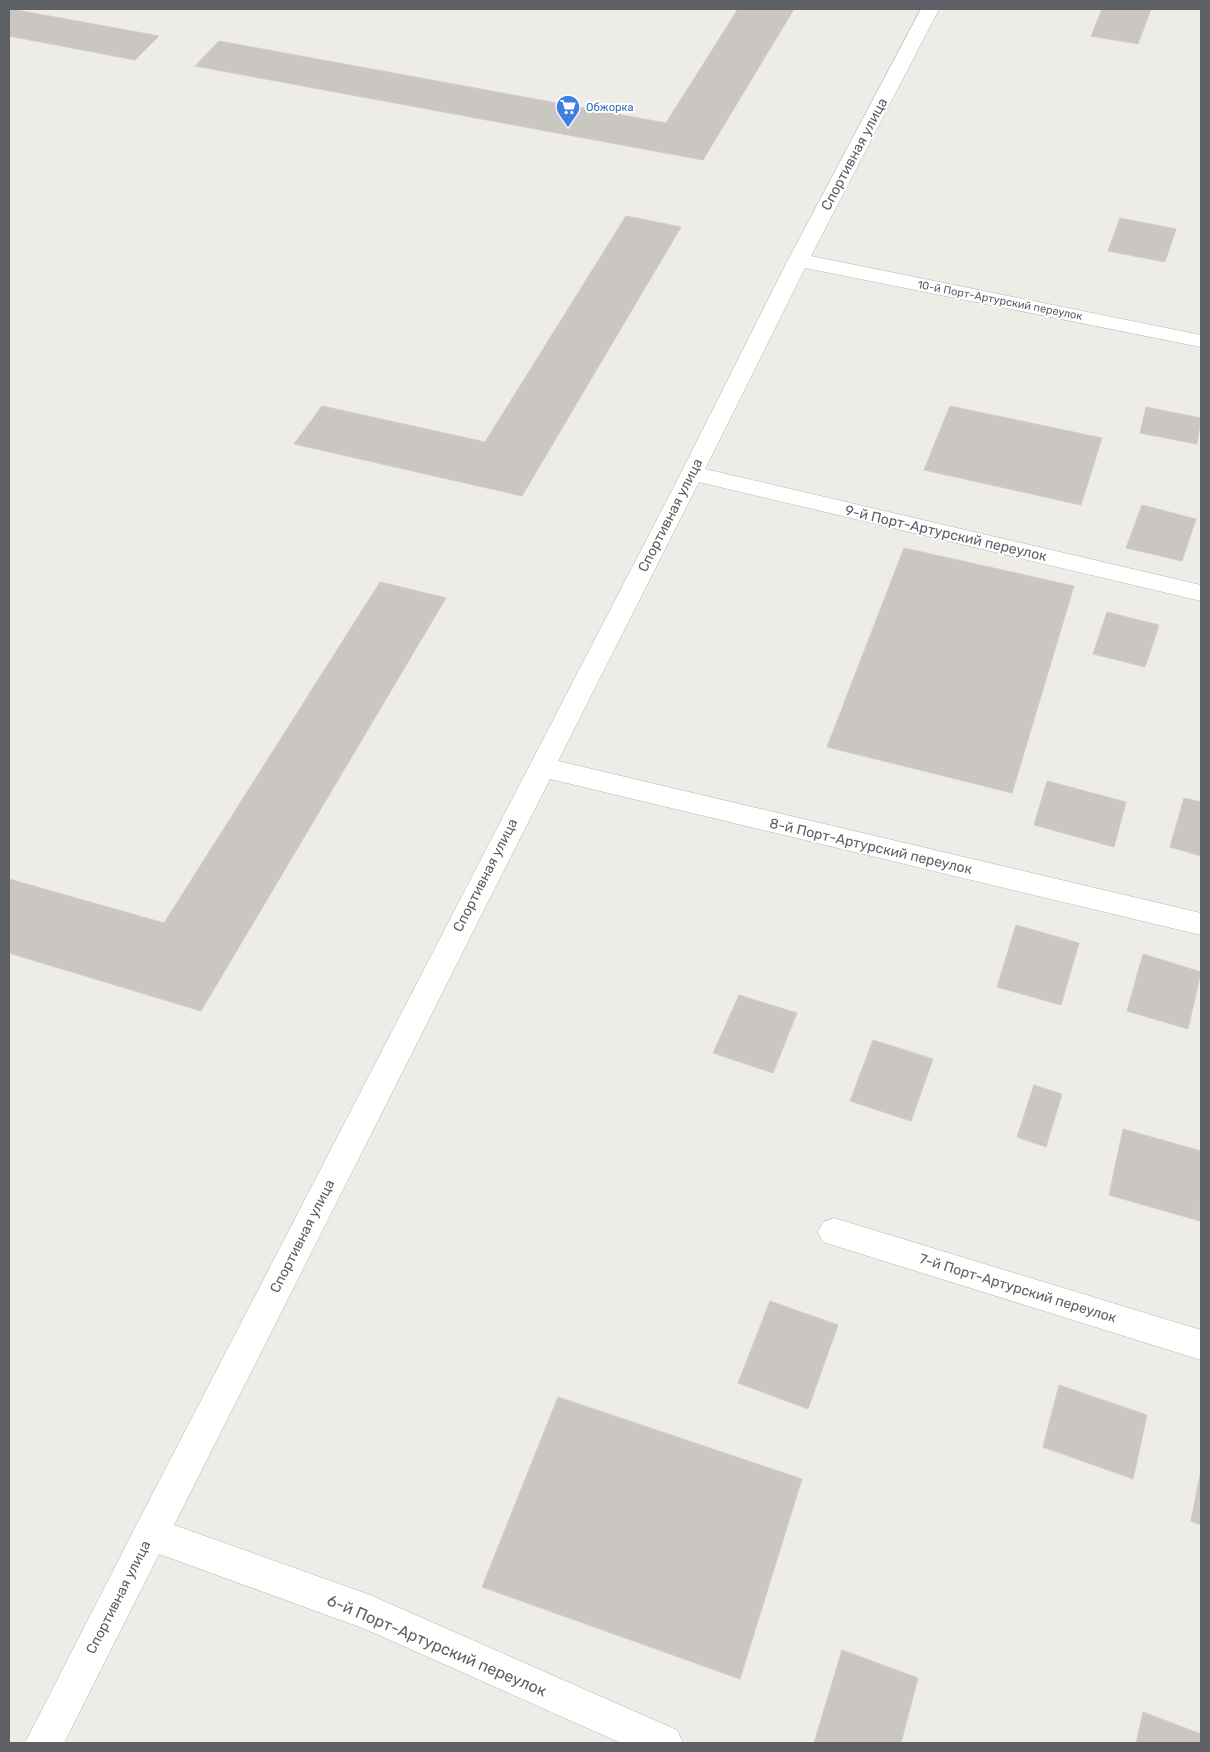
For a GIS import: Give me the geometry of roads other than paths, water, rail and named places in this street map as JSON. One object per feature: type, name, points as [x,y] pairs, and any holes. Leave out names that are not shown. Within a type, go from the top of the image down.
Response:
[{"type":"street","name":"Спортивная улица","points":[[44,1743],[540,767],[692,473],[798,260],[930,9]]},
{"type":"street","name":"10-й Порт-Артурский переулок","points":[[798,260],[1201,341]]},
{"type":"street","name":"9-й Порт-Артурский переулок","points":[[692,473],[1201,593]]},
{"type":"street","name":"8-й Порт-Артурский переулок","points":[[540,767],[1201,924]]},
{"type":"street","name":"7-й Порт-Артурский переулок","points":[[834,1232],[1201,1344]]},
{"type":"street","name":"6-й Порт-Артурский переулок","points":[[150,1534],[370,1613],[664,1743]]},
{"type":"place","name":"Обжорка","points":[[568,128]]}]
